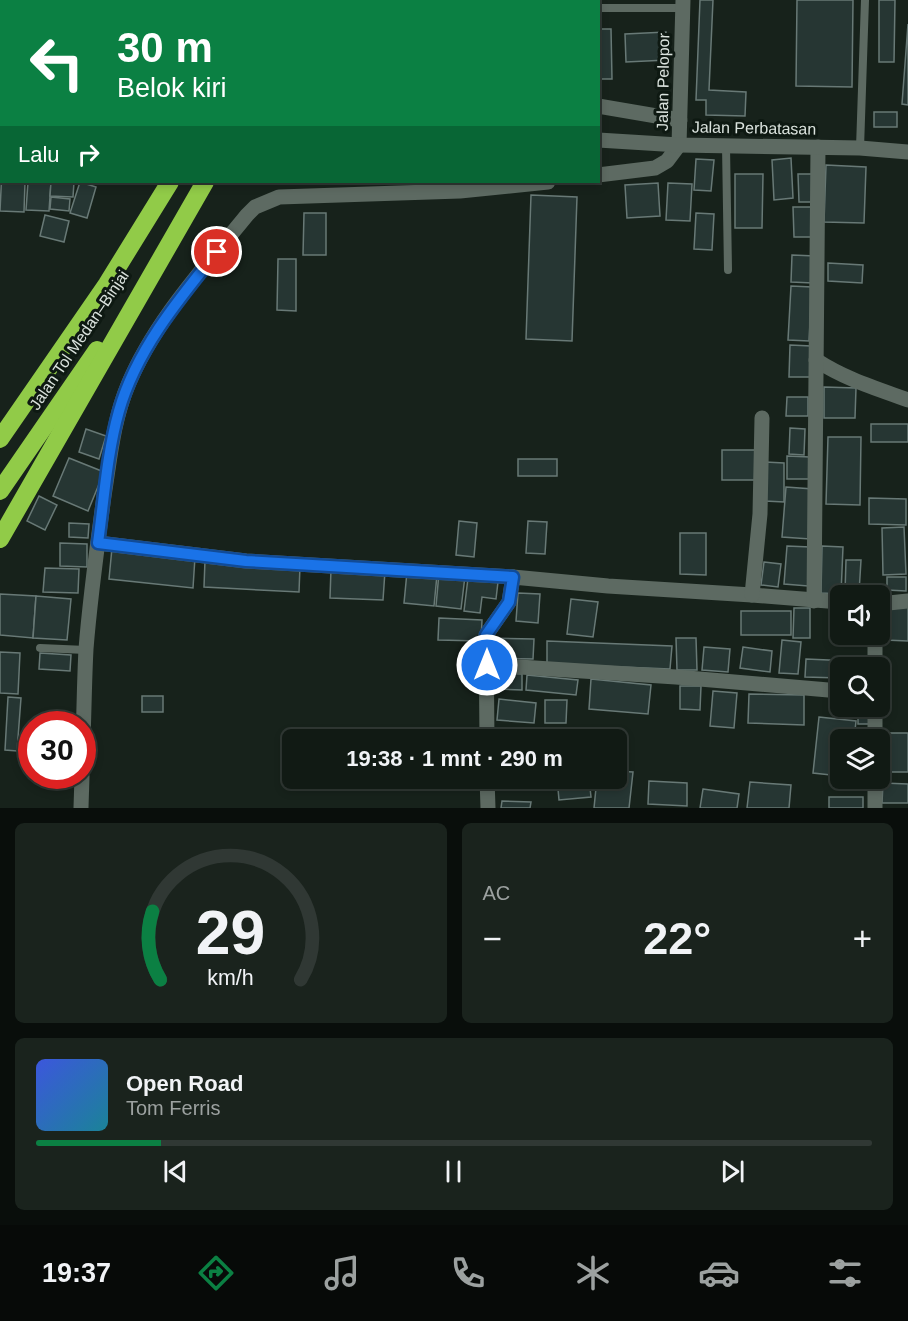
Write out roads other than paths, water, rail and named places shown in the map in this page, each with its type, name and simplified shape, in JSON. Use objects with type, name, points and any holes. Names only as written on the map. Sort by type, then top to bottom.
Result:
[{"type":"highway","name":"Jalan Tol Medan–Binjai","points":[[0,439],[107,284],[169,183]]},
{"type":"highway","points":[[0,545],[204,183]]},
{"type":"highway","name":"Jalan Tol Medan–Binjai","points":[[0,491],[188,210]]},
{"type":"highway","points":[[0,434],[34,390]]},
{"type":"highway","points":[[0,539],[36,480]]},
{"type":"street","name":"Jalan Pelopor","points":[[600,175],[655,168],[667,161],[680,145],[682,4]]},
{"type":"street","points":[[600,106],[680,120]]},
{"type":"street","name":"Jalan Perbatasan","points":[[600,140],[680,145],[860,148],[908,152]]},
{"type":"street","points":[[814,601],[818,147]]},
{"type":"street","points":[[84,711],[86,650],[98,543],[118,412],[140,359],[167,316],[247,215],[255,207],[279,197],[460,191],[538,183]]},
{"type":"street","points":[[816,360],[837,374],[908,400]]},
{"type":"street","points":[[752,595],[760,514],[762,418]]},
{"type":"street","points":[[98,543],[246,561],[513,577],[830,602]]},
{"type":"street","points":[[487,729],[486,635],[509,602],[513,577]]},
{"type":"street","points":[[890,603],[908,601]]},
{"type":"street","points":[[487,665],[676,677],[830,690]]},
{"type":"street","points":[[81,808],[82,789]]},
{"type":"street","points":[[487,789],[488,808]]},
{"type":"street","points":[[875,789],[875,808]]},
{"type":"lane","points":[[860,148],[865,0]]},
{"type":"lane","points":[[600,8],[682,4]]},
{"type":"lane","points":[[726,146],[728,270]]},
{"type":"lane","points":[[40,648],[86,650]]}]
